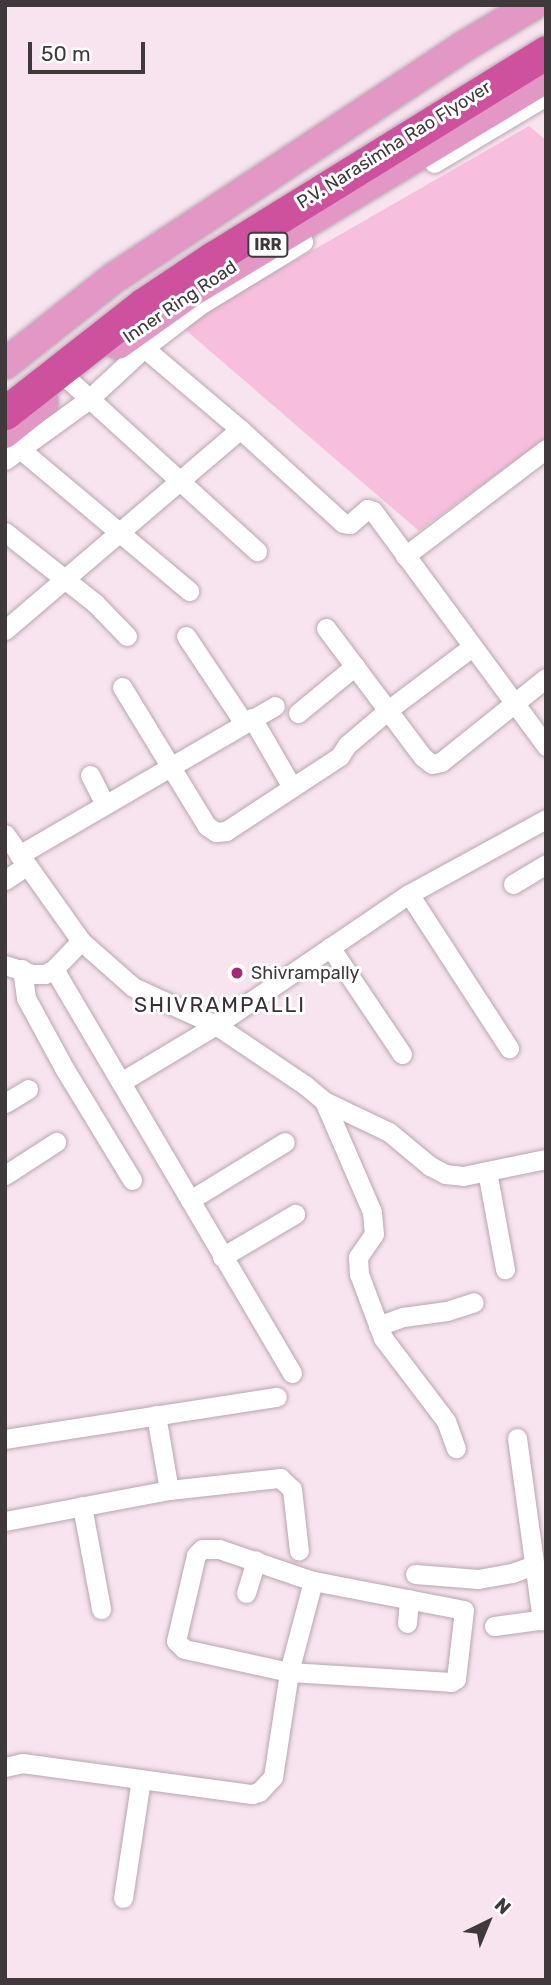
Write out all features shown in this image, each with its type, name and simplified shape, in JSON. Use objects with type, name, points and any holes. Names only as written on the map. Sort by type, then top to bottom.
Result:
[{"type":"highway","name":"P.V. Narasimha Rao Flyover","points":[[5,387],[133,288],[546,29]]},
{"type":"highway","name":"P.V. Narasimha Rao Flyover","points":[[5,413],[178,281],[546,52]]},
{"type":"main road","points":[[5,364],[114,278],[463,47],[533,5]]},
{"type":"main road","name":"Inner Ring Road","points":[[10,447],[191,292],[546,79]]},
{"type":"street","points":[[257,551],[183,481],[79,390],[144,348],[200,305],[546,96]]},
{"type":"street","points":[[144,348],[240,429],[343,523],[350,524],[370,508],[546,746]]},
{"type":"street","points":[[7,624],[183,481],[240,429]]},
{"type":"street","points":[[10,447],[121,531],[189,591]]},
{"type":"street","points":[[405,556],[546,449]]},
{"type":"street","points":[[5,531],[95,603],[127,636]]},
{"type":"street","points":[[326,628],[423,757],[432,764],[441,762],[546,678]]},
{"type":"street","points":[[186,636],[292,787]]},
{"type":"street","points":[[122,687],[207,826],[216,832],[226,831],[340,756],[346,745],[388,710],[472,647]]},
{"type":"street","points":[[298,713],[355,666]]},
{"type":"street","points":[[5,880],[23,860],[104,802],[275,706]]},
{"type":"street","points":[[90,775],[104,802]]},
{"type":"street","points":[[121,1082],[216,1026],[409,894],[546,819]]},
{"type":"street","points":[[5,834],[81,941],[96,951],[133,987],[216,1026],[305,1085],[324,1101],[389,1132],[430,1166],[445,1174],[463,1175],[546,1159]]},
{"type":"street","points":[[513,884],[546,864]]},
{"type":"street","points":[[409,894],[509,1048]]},
{"type":"street","points":[[14,967],[39,975],[54,969],[81,941]]},
{"type":"street","points":[[330,947],[402,1054]]},
{"type":"street","points":[[14,967],[26,998],[64,1068],[132,1180]]},
{"type":"street","points":[[54,969],[292,1373]]},
{"type":"street","points":[[5,1103],[28,1089]]},
{"type":"street","points":[[324,1101],[372,1212],[374,1234],[358,1257],[359,1274],[378,1326],[397,1360],[446,1421],[456,1448]]},
{"type":"street","points":[[5,1175],[56,1142]]},
{"type":"street","points":[[190,1200],[285,1142]]},
{"type":"street","points":[[487,1171],[505,1269]]},
{"type":"street","points":[[222,1257],[295,1214]]},
{"type":"street","points":[[378,1326],[403,1317],[447,1311],[474,1301]]},
{"type":"street","points":[[5,1439],[277,1397]]},
{"type":"street","points":[[156,1415],[169,1490]]},
{"type":"street","points":[[494,1626],[544,1619],[534,1565],[537,1519],[517,1438]]},
{"type":"street","points":[[5,1521],[169,1490],[280,1478],[292,1489],[299,1550]]},
{"type":"street","points":[[82,1506],[101,1609]]},
{"type":"street","points":[[202,1549],[219,1549],[313,1581],[464,1610],[459,1675],[451,1682],[289,1672],[184,1649],[176,1641],[196,1555],[202,1549]]},
{"type":"street","points":[[246,1593],[256,1561]]},
{"type":"street","points":[[415,1574],[478,1579],[512,1573],[534,1565]]},
{"type":"street","points":[[5,1766],[22,1763],[233,1793],[259,1792],[273,1777],[289,1672],[313,1581]]},
{"type":"street","points":[[407,1623],[409,1599]]},
{"type":"street","points":[[123,1898],[141,1779]]},
{"type":"shaded area","points":[[529,126],[546,140],[546,438],[419,531],[181,326]]},
{"type":"place","name":"Shivrampally","points":[[237,973]]},
{"type":"district","name":"SHIVRAMPALLI","points":[[220,1005]]}]
